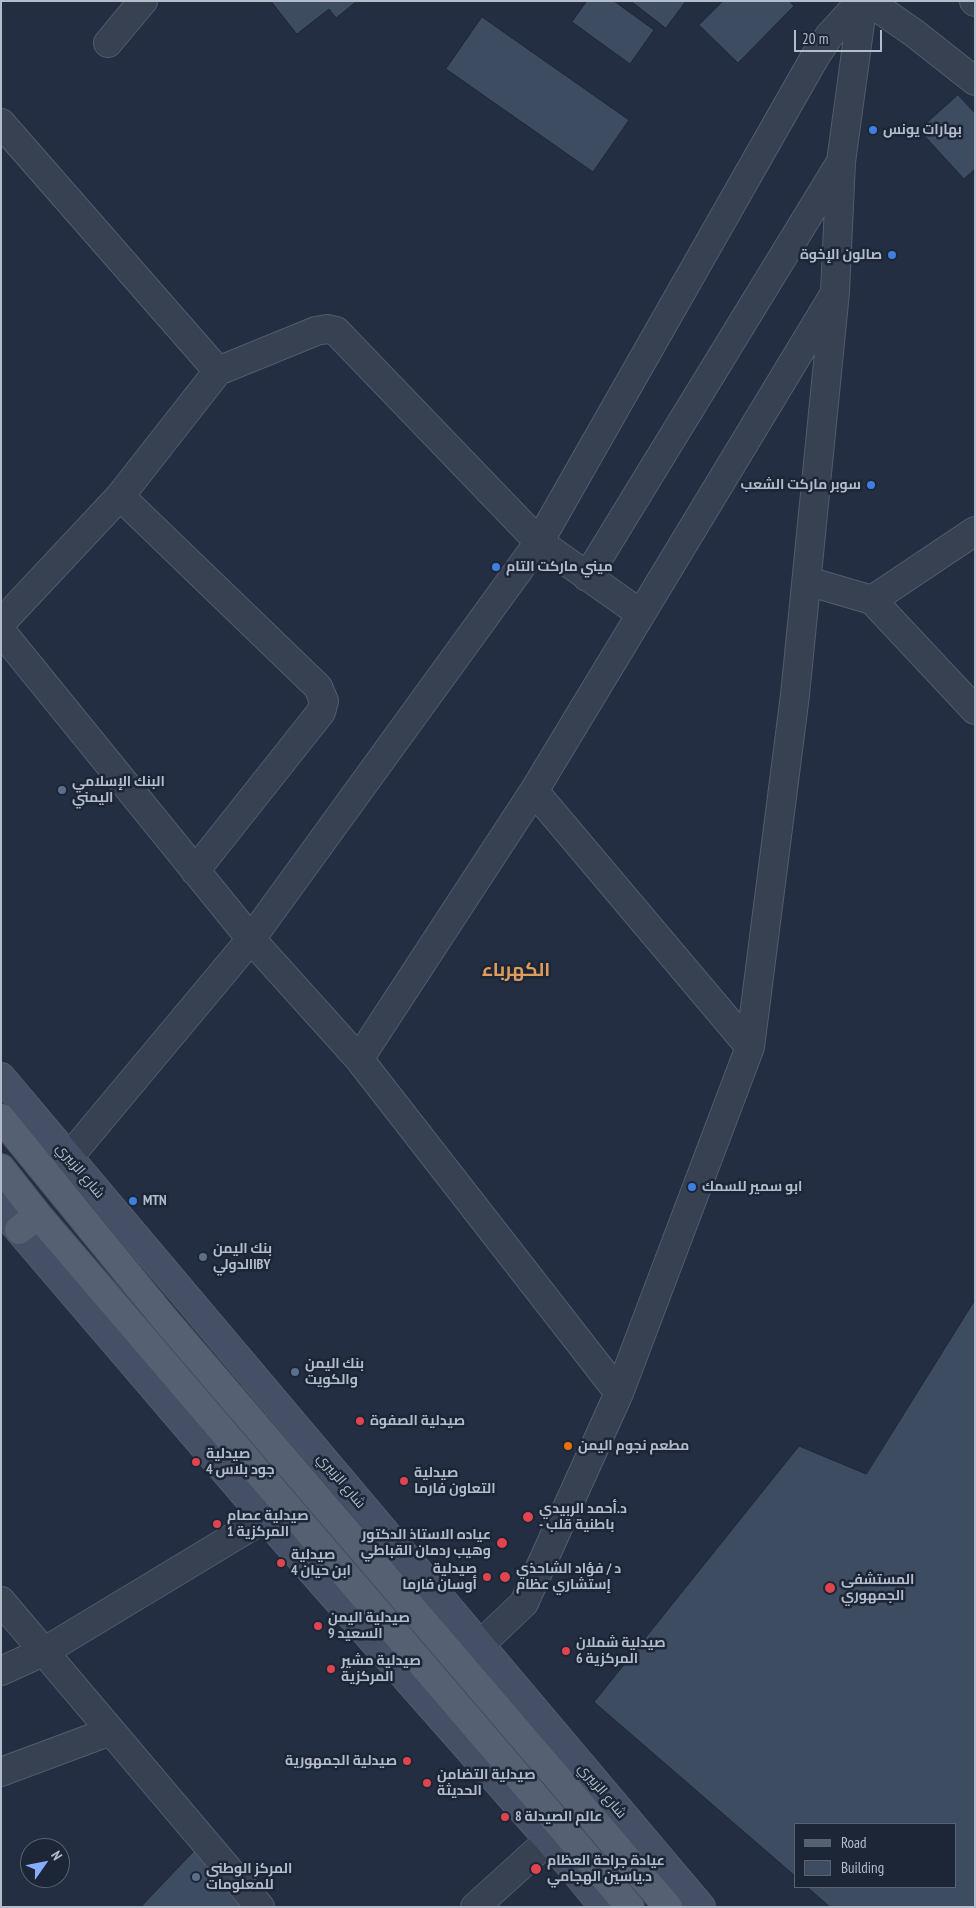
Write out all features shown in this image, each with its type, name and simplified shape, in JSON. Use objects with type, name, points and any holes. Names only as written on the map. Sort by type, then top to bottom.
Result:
[{"type":"main road","name":"شارع الزبيري","points":[[1,1077],[701,1907]]},
{"type":"main road","name":"شارع الزبيري","points":[[1,1118],[163,1317],[668,1907]]},
{"type":"main road","points":[[1,1168],[28,1222],[265,1518],[549,1840],[604,1907]]},
{"type":"main road","points":[[1,1209],[28,1222],[630,1907]]},
{"type":"street","points":[[108,43],[144,1]]},
{"type":"street","points":[[480,1645],[524,1603],[619,1392],[750,1047],[795,695],[835,292],[841,162],[862,1]]},
{"type":"street","points":[[69,1157],[251,940],[539,542],[815,57],[829,36],[862,1]]},
{"type":"street","points":[[868,1],[971,71]]},
{"type":"street","points":[[1,122],[218,371]]},
{"type":"street","points":[[587,577],[841,162]]},
{"type":"street","points":[[359,1059],[534,791],[835,292]]},
{"type":"street","points":[[1,623],[120,496],[218,371],[316,331],[326,329],[336,331],[539,542],[641,614]]},
{"type":"street","points":[[120,496],[318,687],[324,701],[321,712],[195,872]]},
{"type":"street","points":[[872,600],[975,531]]},
{"type":"street","points":[[807,581],[872,600],[975,710]]},
{"type":"street","points":[[1,631],[251,940],[359,1059],[619,1392]]},
{"type":"street","points":[[534,791],[750,1047]]},
{"type":"street","points":[[1,1671],[45,1651],[265,1518]]},
{"type":"street","points":[[1,1601],[260,1907]]},
{"type":"street","points":[[1,1772],[111,1732]]},
{"type":"street","points":[[475,1907],[549,1840]]},
{"type":"building","points":[[271,1],[357,1],[336,18],[329,9],[297,34]]},
{"type":"building","points":[[587,1],[614,1],[654,30],[630,64],[572,22]]},
{"type":"building","points":[[631,1],[686,1],[666,28]]},
{"type":"building","points":[[723,1],[789,1],[794,6],[738,63],[699,25]]},
{"type":"building","points":[[482,17],[629,120],[593,172],[446,69]]},
{"type":"building","points":[[958,95],[975,113],[975,169],[964,179],[919,130]]},
{"type":"building","name":"المستشفى الجمهوري","points":[[975,1300],[975,1907],[830,1907],[808,1888],[956,1888],[956,1823],[794,1823],[794,1875],[594,1702],[799,1446],[866,1474]]},
{"type":"building","name":"المركز الوطني للمعلومات","points":[[197,1848],[249,1907],[141,1907]]},
{"type":"place","name":"بهارات يونس","points":[[873,130]]},
{"type":"place","name":"صالون الإخوة","points":[[892,255]]},
{"type":"place","name":"سوبر ماركت الشعب","points":[[871,485]]},
{"type":"place","name":"ميني ماركت التام","points":[[496,567]]},
{"type":"place","name":"البنك الإسلامي اليمني","points":[[62,790]]},
{"type":"place","name":"ابو سمير للسمك","points":[[692,1187]]},
{"type":"place","name":"MTN","points":[[133,1201]]},
{"type":"place","name":"بنك اليمن الدوليIBY","points":[[203,1257]]},
{"type":"place","name":"بنك اليمن والكويت","points":[[295,1372]]},
{"type":"place","name":"صيدلية الصفوة","points":[[360,1421]]},
{"type":"place","name":"مطعم نجوم اليمن","points":[[568,1446]]},
{"type":"place","name":"صيدلية جود بلاس 4","points":[[196,1462]]},
{"type":"place","name":"صيدلية التعاون فارما","points":[[404,1481]]},
{"type":"place","name":"د.أحمد الربيدي - باطنية قلب","points":[[528,1517]]},
{"type":"place","name":"صيدلية عصام المركزية 1","points":[[217,1524]]},
{"type":"place","name":"عياده الاستاذ الدكتور وهيب ردمان القباطي","points":[[502,1543]]},
{"type":"place","name":"صيدلية ابن حيان 4","points":[[281,1563]]},
{"type":"place","name":"صيدلية أوسان فارما","points":[[487,1577]]},
{"type":"place","name":"د / فؤاد الشاحذي إستشاري عظام","points":[[505,1577]]},
{"type":"place","name":"المستشفى الجمهوري","points":[[830,1588]]},
{"type":"place","name":"صيدلية اليمن السعيد 9","points":[[318,1626]]},
{"type":"place","name":"صيدلية شملان المركزية 6","points":[[566,1651]]},
{"type":"place","name":"صيدلية مشير المركزية","points":[[331,1669]]},
{"type":"place","name":"صيدلية الجمهورية","points":[[407,1761]]},
{"type":"place","name":"صيدلية التضامن الحديثة","points":[[427,1783]]},
{"type":"place","name":"عالم الصيدلة 8","points":[[505,1817]]},
{"type":"place","name":"عيادة جراحة العظام د.ياسين الهجامي","points":[[536,1869]]},
{"type":"place","name":"المركز الوطني للمعلومات","points":[[196,1877]]},
{"type":"district","name":"الكهرباء","points":[[516,971]]}]
